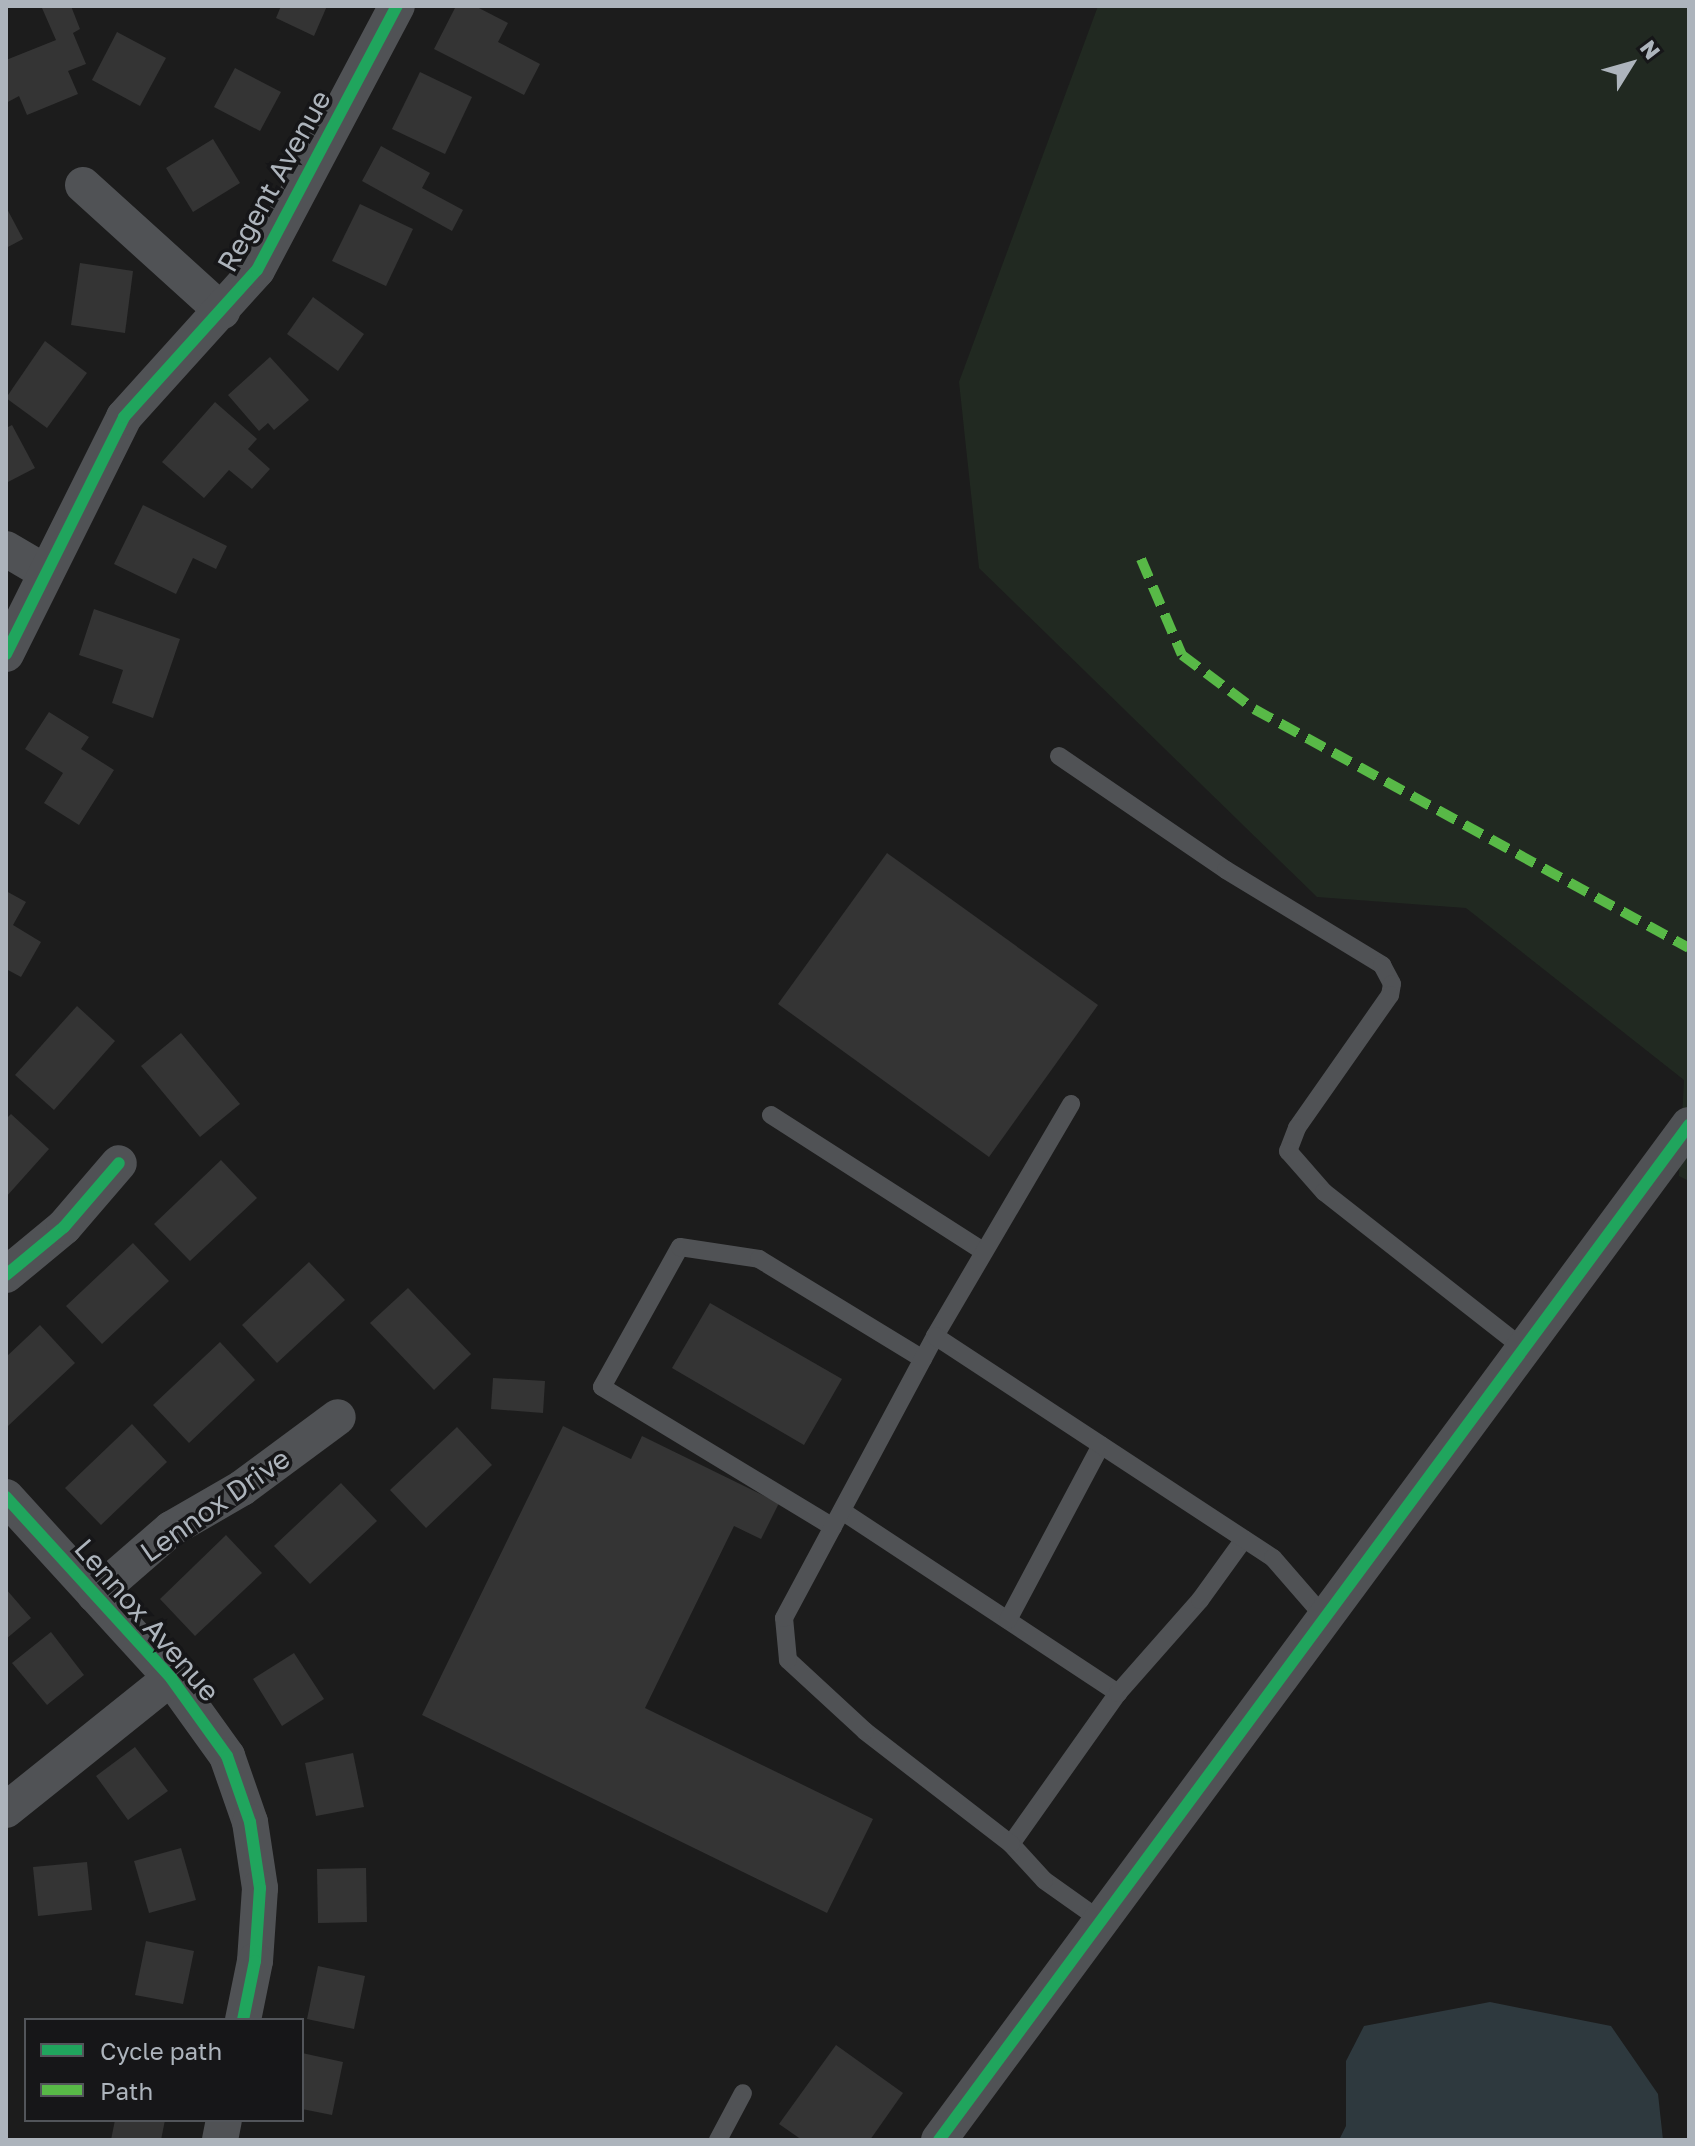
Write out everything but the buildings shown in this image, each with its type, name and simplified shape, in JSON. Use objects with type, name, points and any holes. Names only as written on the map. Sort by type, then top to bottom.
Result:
[{"type":"street","name":"Regent Avenue","points":[[6,654],[130,409],[222,311],[279,234],[397,6]]},
{"type":"street","name":"Regent Avenue","points":[[83,185],[222,311]]},
{"type":"street","points":[[6,549],[45,572]]},
{"type":"street","points":[[939,2140],[1689,1125]]},
{"type":"street","points":[[6,1275],[64,1227],[119,1163]]},
{"type":"street","name":"Lennox Drive","points":[[95,1595],[171,1529],[242,1488],[338,1417]]},
{"type":"street","name":"Lennox Avenue","points":[[6,1497],[171,1678],[222,1746],[250,1822],[260,1909],[243,2018]]},
{"type":"street","points":[[6,1810],[171,1678]]},
{"type":"lane","points":[[1059,756],[1226,870],[1382,965],[1390,977],[1390,995],[1297,1128],[1288,1151],[1324,1192],[1524,1349]]},
{"type":"lane","points":[[1071,1104],[935,1336],[784,1618],[788,1660],[865,1731],[1011,1844],[1044,1880],[1103,1922]]},
{"type":"lane","points":[[771,1115],[984,1252]]},
{"type":"lane","points":[[923,1359],[759,1259],[680,1247],[602,1387],[838,1519],[1008,1620],[1118,1693]]},
{"type":"lane","points":[[935,1336],[1273,1558],[1326,1619]]},
{"type":"lane","points":[[1008,1620],[1101,1445]]},
{"type":"lane","points":[[1011,1844],[1118,1693],[1200,1600],[1244,1539]]},
{"type":"lane","points":[[718,2140],[743,2093]]},
{"type":"shaded area","points":[[1098,6],[1689,6],[1689,1181],[1679,1176],[1684,1080],[1466,908],[1317,897],[979,568],[959,382]]},
{"type":"shaded area","points":[[1490,2002],[1611,2026],[1658,2094],[1663,2140],[1339,2140],[1346,2126],[1346,2061],[1364,2026]]},
{"type":"marked path","points":[[1141,559],[1182,655],[1254,709],[1689,948]]},
{"type":"cycle path","points":[[6,654],[124,417],[257,270],[397,6]]},
{"type":"cycle path","points":[[939,2140],[1689,1125]]},
{"type":"cycle path","points":[[6,1275],[64,1227],[119,1163]]},
{"type":"cycle path","points":[[6,1497],[171,1678],[227,1756],[250,1822],[260,1888],[255,1961],[243,2018]]}]
